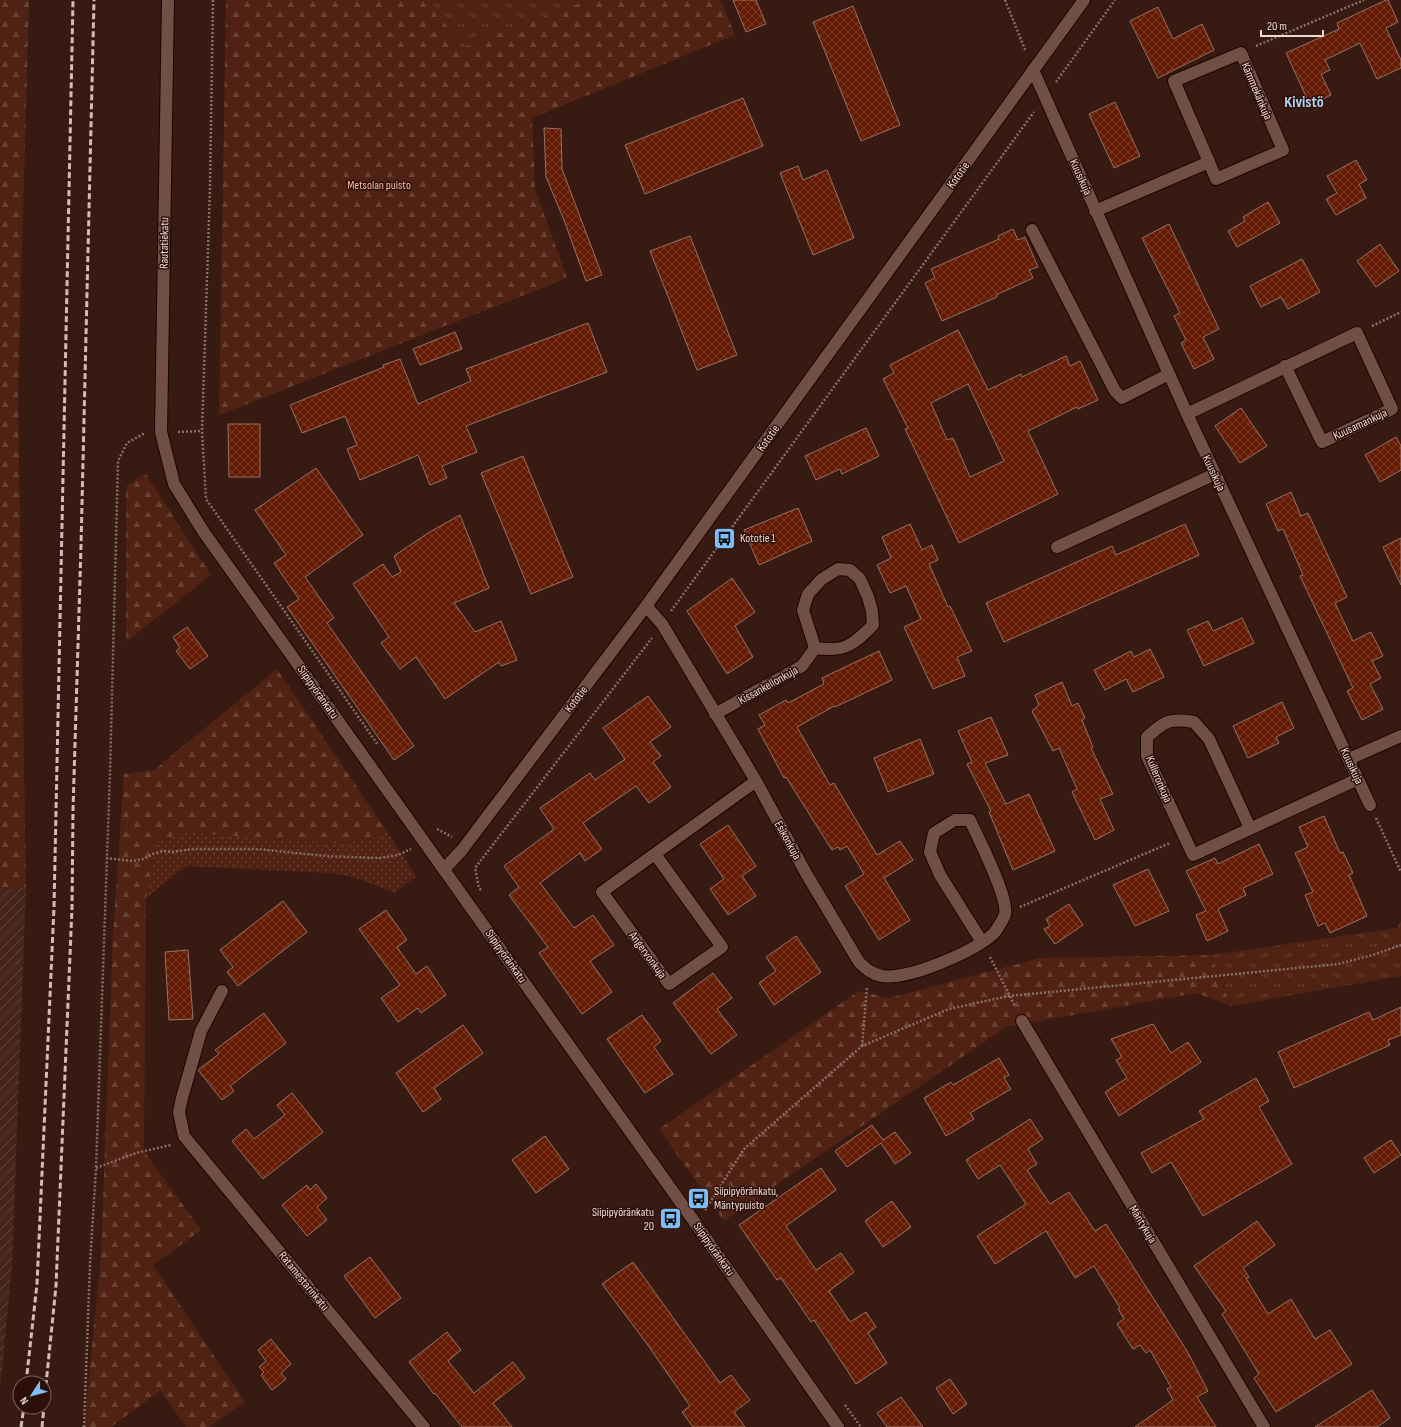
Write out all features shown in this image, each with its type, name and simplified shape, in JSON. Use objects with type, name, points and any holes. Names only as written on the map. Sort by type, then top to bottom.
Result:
[{"type":"street","name":"Rautatiekatu","points":[[168,0],[161,432],[174,484]]},
{"type":"street","name":"Kototie","points":[[444,869],[462,850],[646,606],[1084,0]]},
{"type":"street","name":"Kämmekänkuja","points":[[1241,53],[1283,150],[1216,179],[1209,162],[1174,81],[1241,53]]},
{"type":"street","name":"Kuusikuja","points":[[1033,70],[1187,414],[1370,805]]},
{"type":"street","points":[[1095,211],[1209,162]]},
{"type":"street","points":[[1032,230],[1115,391],[1122,398],[1169,374]]},
{"type":"street","points":[[1187,414],[1357,333]]},
{"type":"street","name":"Kuusamankuja","points":[[1285,366],[1322,442],[1392,409],[1357,333]]},
{"type":"street","points":[[1056,547],[1215,474]]},
{"type":"street","name":"Siipipyöränkatu","points":[[174,484],[203,532],[696,1224],[838,1427]]},
{"type":"street","points":[[838,569],[850,570],[860,579],[868,597],[872,611],[873,626],[862,637],[848,646],[832,650],[815,648],[803,610],[808,594],[822,579],[838,569]]},
{"type":"street","name":"Esikonkuja","points":[[646,606],[662,624],[756,781],[807,875],[859,962],[869,971]]},
{"type":"street","name":"Kissankellonkuja","points":[[715,714],[802,666],[815,648]]},
{"type":"street","name":"Kulleronkuja","points":[[1250,828],[1210,739],[1194,722],[1176,719],[1160,725],[1147,737],[1148,756],[1193,855],[1358,779]]},
{"type":"street","points":[[1349,759],[1401,736]]},
{"type":"street","name":"Angervonkuja","points":[[655,854],[722,947],[669,984],[602,892],[756,781]]},
{"type":"street","points":[[869,971],[883,976],[908,974],[947,961],[982,942],[994,934],[1005,914],[1003,894],[970,820],[955,820],[934,834],[930,852],[940,875],[982,942]]},
{"type":"street","points":[[187,1139],[179,1112],[182,1098],[201,1031],[222,991]]},
{"type":"street","name":"Mäntykuja","points":[[1022,1021],[1264,1427]]},
{"type":"street","name":"Ratamestarinkatu","points":[[187,1139],[424,1427]]},
{"type":"path","points":[[213,0],[210,187],[202,431],[206,499],[378,746]]},
{"type":"path","points":[[1005,0],[1033,70]]},
{"type":"path","points":[[1241,53],[1364,0]]},
{"type":"path","points":[[1357,333],[1401,312]]},
{"type":"path","points":[[84,1427],[90,1264],[96,1168],[118,461],[127,442],[143,433]]},
{"type":"path","points":[[1370,805],[1401,872]]},
{"type":"path","points":[[433,823],[437,830]]},
{"type":"path","points":[[1005,914],[1184,837]]},
{"type":"path","points":[[106,858],[132,861],[144,859],[163,851],[172,852],[192,849],[258,849],[325,856],[379,858],[398,855],[411,849]]},
{"type":"path","points":[[982,942],[1022,1021]]},
{"type":"path","points":[[862,1046],[869,971]]},
{"type":"path","points":[[96,1168],[136,1153],[187,1139]]},
{"type":"shaded area","points":[[26,887],[12,1266],[0,1389],[0,889]]},
{"type":"green space","points":[[0,0],[29,0],[18,397],[26,887],[0,889]]},
{"type":"green space","name":"Metsolan puisto","points":[[226,0],[430,0],[461,47],[588,0],[721,0],[735,35],[532,118],[535,189],[567,278],[219,415]]},
{"type":"green space","points":[[430,0],[588,0],[461,48]]},
{"type":"green space","points":[[145,473],[211,575],[126,642],[126,487]]},
{"type":"green space","points":[[277,669],[386,830],[371,840],[329,844],[184,832],[157,843],[146,898],[144,1151],[201,1230],[153,1265],[245,1402],[209,1427],[186,1427],[160,1391],[111,1427],[84,1427],[101,1255],[113,935],[124,774],[154,770]]},
{"type":"green space","points":[[386,830],[416,876],[395,893],[357,878],[330,873],[186,866],[146,898],[157,843],[184,832],[329,844],[371,840]]},
{"type":"green space","points":[[1401,921],[1401,976],[1231,1006],[1211,955],[1397,928]]},
{"type":"green space","points":[[1211,955],[1231,1006],[1196,993],[1006,1027],[724,1221],[659,1129],[859,991],[889,998],[1040,958]]},
{"type":"building","points":[[733,0],[756,0],[766,24],[746,32]]},
{"type":"building","points":[[1388,0],[1398,22],[1386,28],[1401,60],[1401,68],[1377,79],[1360,43],[1325,60],[1330,70],[1321,74],[1331,95],[1310,105],[1286,53],[1339,29],[1337,23]]},
{"type":"building","points":[[853,6],[900,125],[861,141],[813,22]]},
{"type":"building","points":[[1158,7],[1173,39],[1202,24],[1214,50],[1158,78],[1130,21]]},
{"type":"building","points":[[743,98],[763,146],[645,194],[625,145]]},
{"type":"building","points":[[1115,102],[1140,156],[1114,168],[1089,114]]},
{"type":"building","points":[[544,128],[561,129],[562,169],[602,275],[586,281],[564,220],[546,177]]},
{"type":"building","points":[[1356,160],[1367,180],[1359,184],[1366,198],[1336,215],[1326,199],[1337,193],[1327,176]]},
{"type":"building","points":[[798,166],[803,180],[827,170],[854,238],[813,255],[780,173]]},
{"type":"building","points":[[1268,202],[1280,223],[1237,247],[1228,231],[1245,221],[1243,217]]},
{"type":"building","points":[[1169,224],[1219,329],[1203,337],[1214,359],[1194,369],[1181,343],[1186,340],[1174,316],[1180,313],[1142,238]]},
{"type":"building","points":[[1013,229],[1018,240],[1025,237],[1038,267],[1029,270],[1033,278],[996,295],[997,297],[942,321],[925,283],[935,278],[931,269],[999,239],[998,236]]},
{"type":"building","points":[[690,236],[737,355],[697,370],[650,251]]},
{"type":"building","points":[[1380,244],[1399,271],[1376,287],[1357,261]]},
{"type":"building","points":[[1302,259],[1320,292],[1288,309],[1281,297],[1261,307],[1250,286]]},
{"type":"building","points":[[588,323],[607,372],[466,426],[477,452],[442,466],[447,478],[430,485],[418,455],[360,480],[347,449],[357,445],[345,416],[302,433],[290,405],[384,367],[383,365],[400,359],[418,404],[471,381],[466,369]]},
{"type":"building","points":[[958,330],[988,390],[1021,374],[1022,377],[1066,356],[1070,366],[1080,361],[1098,400],[1078,409],[1077,407],[1028,431],[1058,494],[959,543],[905,429],[908,428],[883,379],[894,373],[890,365]],"holes":[[[968,384],[1004,461],[970,477],[953,438],[947,440],[931,403]]]},
{"type":"building","points":[[455,332],[462,349],[420,365],[413,349]]},
{"type":"building","points":[[1241,408],[1267,446],[1240,463],[1215,426]]},
{"type":"building","points":[[228,424],[260,424],[260,477],[229,477]]},
{"type":"building","points":[[866,428],[879,456],[842,474],[840,469],[816,480],[805,456]]},
{"type":"building","points":[[1396,437],[1401,446],[1401,470],[1380,482],[1365,455]]},
{"type":"building","points":[[523,456],[573,577],[531,594],[481,473]]},
{"type":"building","points":[[316,468],[363,535],[305,577],[334,618],[327,623],[414,746],[394,760],[287,607],[299,599],[274,563],[286,555],[255,510]]},
{"type":"building","points":[[1291,492],[1301,516],[1308,513],[1347,597],[1335,603],[1353,641],[1371,632],[1383,656],[1372,661],[1381,678],[1370,684],[1383,709],[1362,720],[1347,691],[1353,688],[1300,576],[1303,575],[1283,529],[1278,531],[1266,504]]},
{"type":"building","points":[[798,508],[812,541],[759,565],[744,530]]},
{"type":"building","points":[[460,515],[489,588],[454,603],[475,632],[501,621],[517,660],[501,666],[499,662],[445,699],[416,657],[400,669],[381,643],[389,637],[353,584],[383,564],[392,577],[401,572],[394,556],[428,533]]},
{"type":"building","points":[[910,524],[922,550],[932,545],[938,560],[929,564],[948,607],[950,606],[972,651],[957,657],[965,676],[933,689],[904,627],[921,619],[906,586],[890,593],[877,565],[891,558],[882,537]]},
{"type":"building","points":[[1185,524],[1199,555],[1004,642],[986,603],[1112,546],[1116,555]]},
{"type":"building","points":[[1401,538],[1401,585],[1383,547]]},
{"type":"building","points":[[732,578],[755,612],[735,626],[753,657],[727,674],[687,611]]},
{"type":"building","points":[[1242,618],[1254,643],[1204,666],[1187,630],[1208,621],[1213,631]]},
{"type":"building","points":[[187,627],[208,656],[190,669],[176,651],[180,648],[173,637]]},
{"type":"building","points":[[1150,649],[1164,677],[1133,692],[1126,679],[1105,690],[1094,670],[1131,651],[1134,657]]},
{"type":"building","points":[[879,651],[892,680],[835,707],[834,706],[797,727],[830,785],[834,783],[877,855],[900,841],[913,860],[884,878],[910,920],[879,940],[845,886],[864,874],[847,846],[840,850],[838,847],[832,850],[786,777],[784,778],[758,729],[765,725],[759,715],[786,700],[788,703],[824,684],[822,678]]},
{"type":"building","points":[[1062,682],[1072,706],[1078,703],[1085,718],[1082,720],[1093,747],[1091,748],[1113,794],[1100,799],[1114,830],[1095,840],[1072,792],[1077,789],[1059,748],[1053,751],[1032,711],[1039,705],[1035,695]]},
{"type":"building","points":[[648,696],[671,727],[650,742],[661,756],[653,762],[671,787],[649,803],[636,786],[583,823],[602,849],[585,861],[580,853],[540,883],[574,928],[593,915],[614,945],[590,961],[612,992],[582,1014],[539,953],[548,947],[509,895],[519,887],[504,866],[554,829],[540,808],[590,773],[595,780],[625,759],[603,728]]},
{"type":"building","points":[[1282,702],[1294,728],[1276,737],[1279,743],[1248,758],[1233,726]]},
{"type":"building","points":[[991,717],[1008,755],[985,763],[1006,804],[1029,794],[1055,851],[1013,870],[989,812],[991,811],[967,764],[972,762],[958,731]]},
{"type":"building","points":[[920,739],[934,774],[888,792],[874,758]]},
{"type":"building","points":[[1324,816],[1340,853],[1343,852],[1353,873],[1349,875],[1367,916],[1330,933],[1325,923],[1318,926],[1305,895],[1313,892],[1295,853],[1308,847],[1299,827]]},
{"type":"building","points":[[728,825],[756,866],[742,876],[756,896],[728,915],[710,889],[724,879],[700,844]]},
{"type":"building","points":[[1259,844],[1273,874],[1243,888],[1246,895],[1218,909],[1228,931],[1207,941],[1196,915],[1206,911],[1186,871],[1215,858],[1218,864]]},
{"type":"building","points":[[1148,869],[1169,911],[1135,926],[1113,885]]},
{"type":"building","points":[[283,901],[307,932],[238,986],[227,972],[233,967],[220,950]]},
{"type":"building","points":[[1069,904],[1083,925],[1055,944],[1044,929],[1050,926],[1046,919]]},
{"type":"building","points":[[386,910],[407,940],[397,947],[416,974],[427,966],[446,995],[421,1013],[418,1008],[398,1022],[381,998],[400,985],[359,929]]},
{"type":"building","points":[[796,936],[821,972],[774,1005],[759,983],[776,971],[766,957]]},
{"type":"building","points":[[188,950],[193,1019],[169,1020],[165,952]]},
{"type":"building","points":[[713,973],[732,998],[717,1009],[737,1035],[711,1054],[673,1003]]},
{"type":"building","points":[[1401,1007],[1401,1035],[1388,1040],[1390,1045],[1294,1088],[1278,1052],[1369,1012],[1373,1020]]},
{"type":"building","points":[[264,1013],[286,1043],[230,1086],[234,1091],[222,1100],[198,1070],[219,1054],[215,1050]]},
{"type":"building","points":[[642,1015],[661,1041],[654,1047],[673,1074],[645,1093],[607,1039]]},
{"type":"building","points":[[1153,1024],[1171,1053],[1188,1042],[1201,1062],[1119,1116],[1105,1092],[1127,1078],[1116,1060],[1122,1057],[1111,1039]]},
{"type":"building","points":[[463,1025],[483,1053],[434,1088],[441,1099],[423,1112],[396,1073]]},
{"type":"building","points":[[999,1058],[1009,1075],[1004,1078],[1011,1089],[970,1113],[974,1119],[946,1136],[924,1098],[951,1082],[953,1085]]},
{"type":"building","points":[[1256,1078],[1269,1101],[1259,1107],[1292,1164],[1203,1216],[1171,1162],[1152,1173],[1141,1153],[1204,1119],[1199,1111]]},
{"type":"building","points":[[292,1093],[323,1132],[263,1179],[232,1141],[246,1129],[254,1139],[285,1115],[277,1105]]},
{"type":"building","points":[[1030,1119],[1043,1139],[1028,1149],[1037,1164],[1027,1170],[1050,1204],[1069,1192],[1095,1231],[1106,1224],[1187,1351],[1208,1391],[1197,1397],[1216,1427],[1135,1427],[1173,1400],[1167,1389],[1171,1387],[1150,1350],[1146,1353],[1140,1345],[1133,1349],[1117,1324],[1124,1319],[1118,1309],[1120,1308],[1094,1266],[1075,1278],[1046,1231],[995,1264],[977,1236],[1026,1204],[1000,1165],[978,1179],[966,1160]]},
{"type":"building","points":[[872,1125],[883,1140],[895,1132],[911,1153],[895,1164],[881,1143],[847,1167],[835,1151]]},
{"type":"building","points":[[545,1136],[569,1169],[536,1193],[512,1160]]},
{"type":"building","points":[[1391,1140],[1401,1155],[1374,1173],[1364,1158]]},
{"type":"building","points":[[821,1168],[836,1190],[786,1226],[816,1270],[841,1253],[854,1272],[829,1291],[850,1322],[866,1312],[876,1327],[868,1333],[887,1363],[856,1384],[814,1320],[811,1322],[781,1278],[777,1280],[739,1225]]},
{"type":"building","points":[[316,1184],[327,1198],[317,1207],[327,1220],[307,1236],[282,1205],[307,1185],[310,1190]]},
{"type":"building","points":[[892,1201],[911,1227],[883,1247],[865,1221]]},
{"type":"building","points":[[1257,1221],[1275,1245],[1243,1268],[1249,1277],[1246,1278],[1268,1314],[1291,1299],[1315,1339],[1330,1330],[1352,1364],[1276,1412],[1254,1378],[1259,1374],[1222,1314],[1226,1311],[1194,1266]]},
{"type":"building","points":[[370,1257],[401,1298],[375,1318],[344,1276]]},
{"type":"building","points":[[633,1262],[720,1383],[731,1375],[750,1400],[734,1412],[745,1427],[693,1427],[682,1412],[690,1406],[645,1341],[602,1284]]},
{"type":"building","points":[[447,1332],[461,1350],[448,1361],[474,1393],[513,1362],[525,1378],[493,1403],[512,1427],[462,1427],[409,1362]]},
{"type":"building","points":[[271,1339],[291,1364],[281,1373],[286,1379],[272,1390],[261,1375],[264,1372],[259,1367],[266,1361],[258,1350]]},
{"type":"building","points":[[950,1379],[967,1404],[953,1414],[936,1388]]},
{"type":"building","points":[[1372,1390],[1390,1418],[1377,1427],[1315,1427]]},
{"type":"building","points":[[901,1397],[923,1427],[887,1427],[877,1413]]},
{"type":"railway","points":[[27,1375],[37,1284],[54,907],[73,0]]},
{"type":"railway","points":[[47,1375],[56,1286],[72,908],[73,810],[94,0]]},
{"type":"railway","points":[[21,1427],[23,1415]]},
{"type":"railway","points":[[42,1427],[43,1415]]},
{"type":"place","name":"Kototie 1","points":[[724,538]]},
{"type":"place","name":"Siipipyöränkatu, Mäntypuisto","points":[[698,1198]]},
{"type":"place","name":"Siipipyöränkatu 20","points":[[670,1219]]},
{"type":"district","name":"Kivistö","points":[[1304,101]]}]
